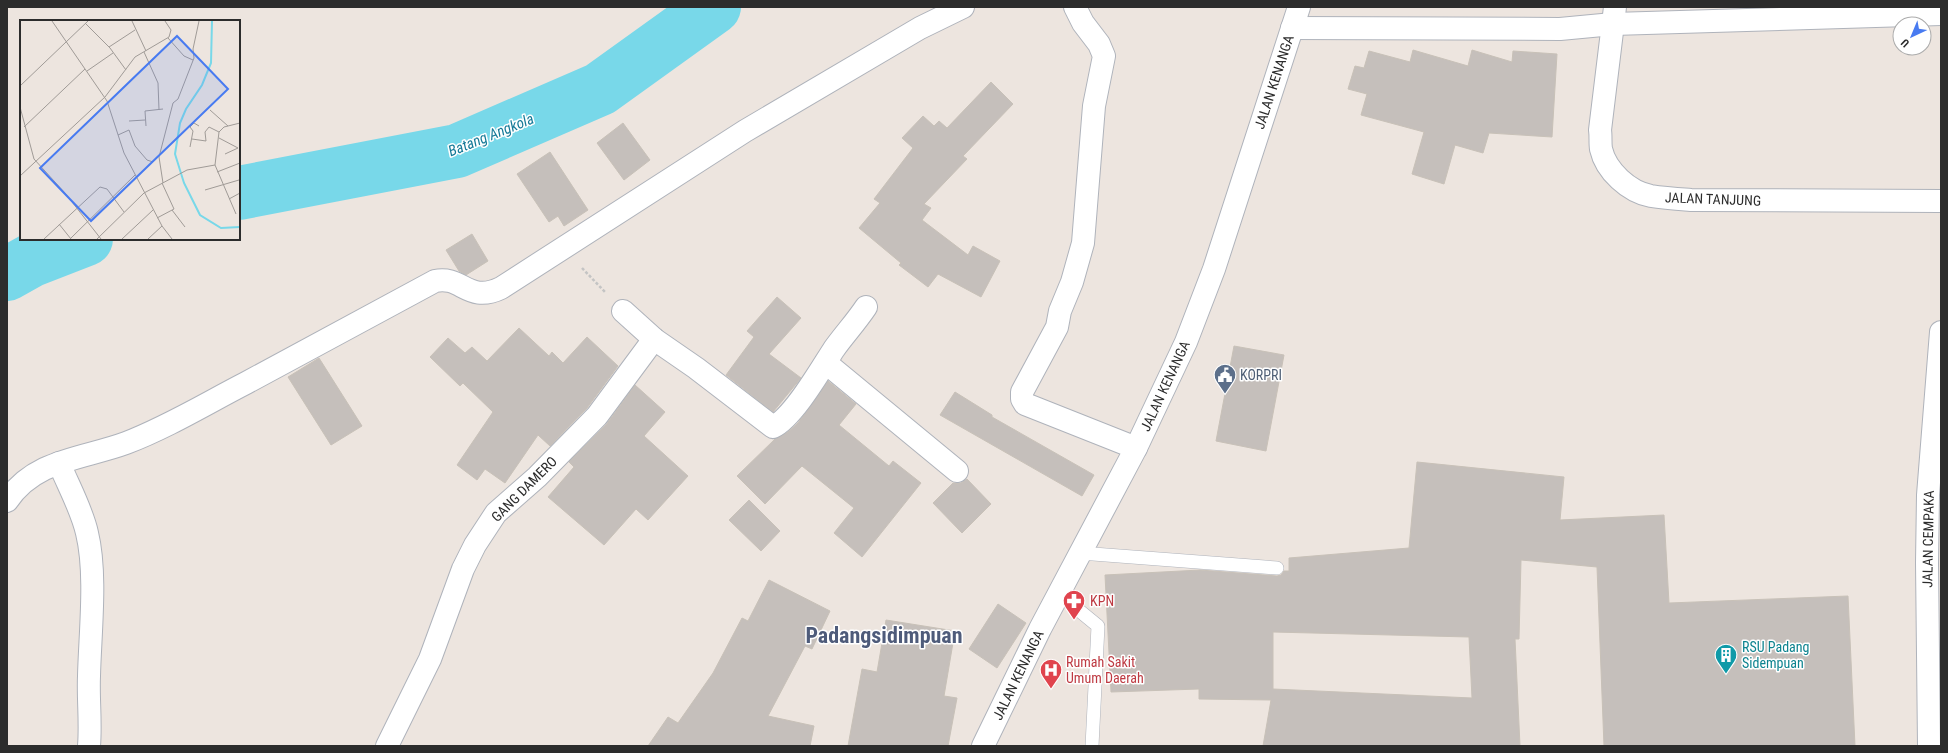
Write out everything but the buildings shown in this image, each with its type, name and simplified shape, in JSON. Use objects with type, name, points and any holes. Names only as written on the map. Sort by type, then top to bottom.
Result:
[{"type":"street","points":[[7,501],[22,483],[34,474],[59,462],[127,442],[182,416],[436,281],[450,281],[474,292],[484,294],[492,293],[564,249],[745,131],[920,28],[963,7]]},
{"type":"street","points":[[1075,7],[1099,44],[1104,56],[1094,106],[1083,243],[1072,282],[1060,311],[1057,327],[1022,392],[1022,399],[1025,404],[1136,448]]},
{"type":"street","name":"JALAN KENANGA","points":[[983,746],[1080,553],[1136,448],[1186,342],[1214,269],[1299,7]]},
{"type":"street","points":[[1292,28],[1560,29],[1614,16],[1941,14]]},
{"type":"street","name":"JALAN TANJUNG","points":[[1614,16],[1600,130],[1602,150],[1609,166],[1619,179],[1633,189],[1650,196],[1691,200],[1941,201]]},
{"type":"street","points":[[623,311],[654,339],[696,368],[773,427],[780,424],[785,418],[866,307]]},
{"type":"street","name":"JALAN CEMPAKA","points":[[1929,746],[1926,562],[1928,495],[1941,332]]},
{"type":"street","name":"GANG DAMERO","points":[[387,746],[399,718],[430,659],[463,569],[475,545],[496,513],[537,477],[597,416],[654,339]]},
{"type":"street","points":[[826,363],[957,470]]},
{"type":"street","points":[[59,462],[87,532],[91,553],[92,574],[89,678],[91,728],[89,746]]},
{"type":"lane","points":[[1080,553],[1277,568]]},
{"type":"lane","points":[[1059,594],[1098,626],[1092,746]]},
{"type":"path","points":[[564,249],[623,311]]},
{"type":"waterway","name":"Batang Angkola","points":[[240,193],[457,151],[600,89],[714,7]]},
{"type":"waterway","name":"Batang Angkola","points":[[7,274],[32,260],[83,240]]},
{"type":"place","name":"KORPRI","points":[[1225,394]]},
{"type":"place","name":"KPN","points":[[1074,620]]},
{"type":"place","name":"RSU Padang Sidempuan","points":[[1726,674]]},
{"type":"place","name":"Rumah Sakit Umum Daerah","points":[[1051,690]]},
{"type":"district","name":"Padangsidimpuan","points":[[884,635]]}]
